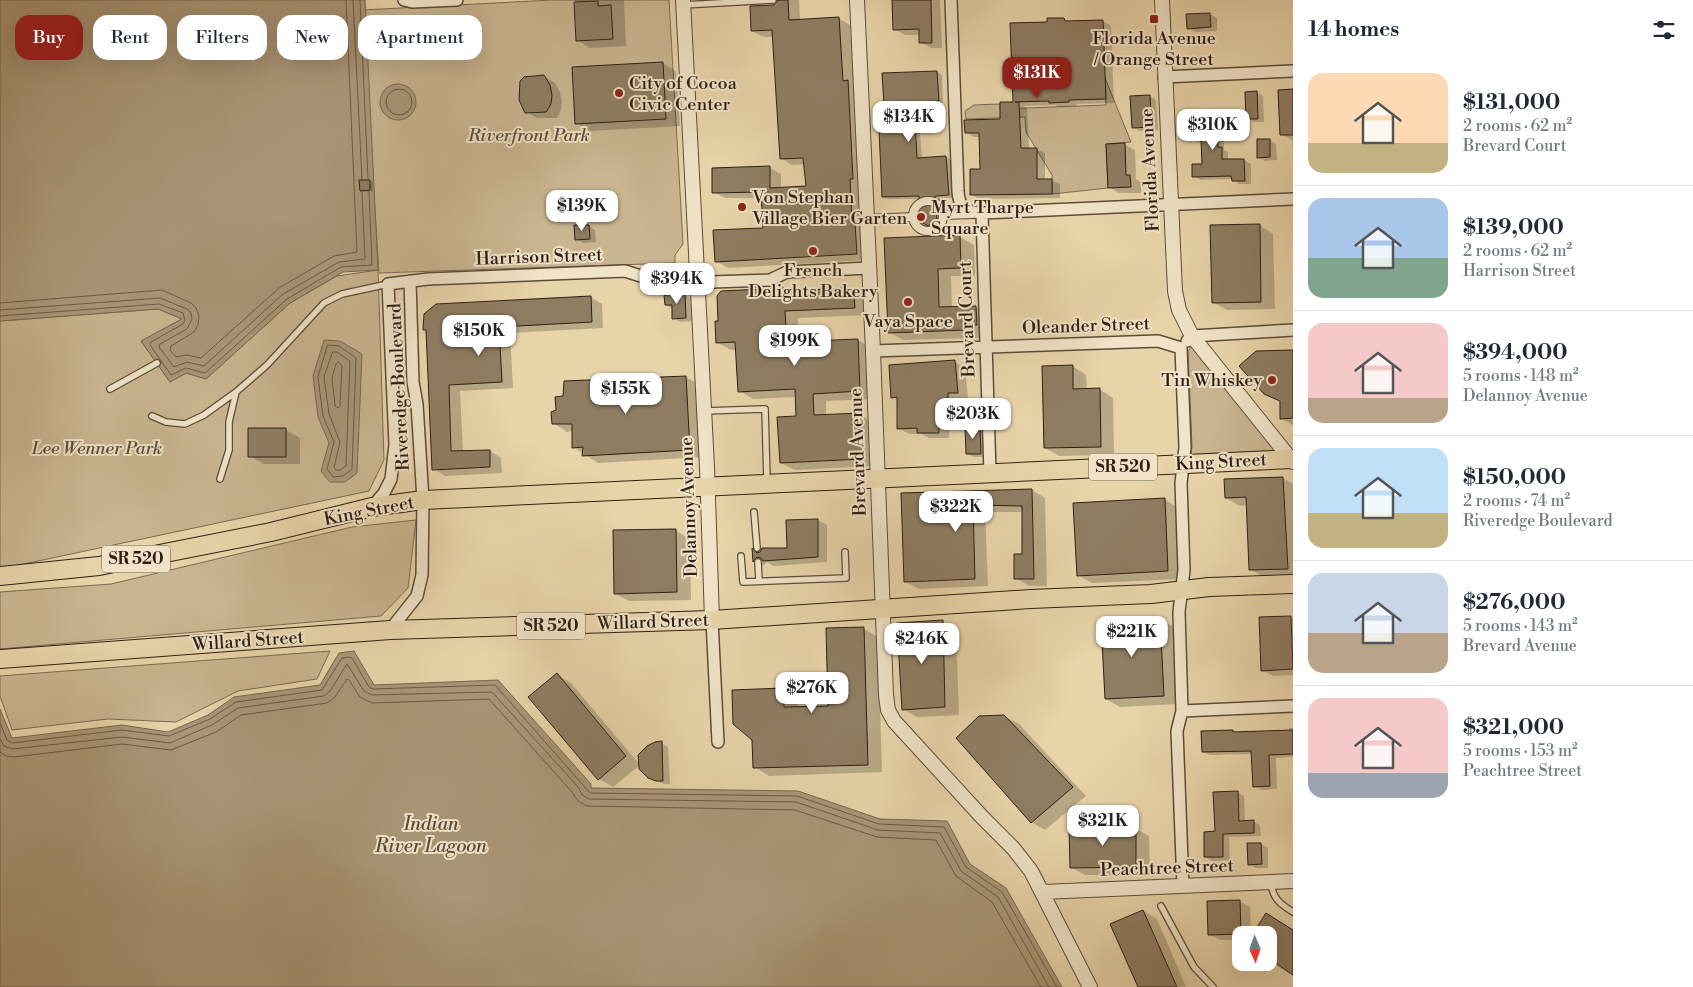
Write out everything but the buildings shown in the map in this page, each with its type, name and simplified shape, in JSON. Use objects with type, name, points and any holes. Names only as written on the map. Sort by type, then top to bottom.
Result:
[{"type":"main road","name":"King Street","points":[[990,473],[1292,460]]},
{"type":"main road","name":"SR 520","points":[[767,483],[990,473]]},
{"type":"main road","name":"King Street","points":[[0,576],[99,566],[271,532],[372,506],[423,500],[767,483]]},
{"type":"main road","name":"Willard Street","points":[[6,659],[390,630],[712,620],[1031,599],[1152,594],[1209,587],[1293,584]]},
{"type":"street","points":[[404,0],[412,2],[457,0]]},
{"type":"street","name":"Brevard Avenue","points":[[857,0],[888,710],[894,721],[914,744],[1013,848],[1031,871],[1090,987]]},
{"type":"street","points":[[951,0],[959,200],[963,208],[982,214]]},
{"type":"street","name":"Florida Avenue","points":[[1162,0],[1170,205],[1175,291],[1179,310],[1192,336],[1292,460]]},
{"type":"street","name":"Delannoy Avenue","points":[[683,3],[704,411],[718,742]]},
{"type":"street","points":[[1164,78],[1293,72]]},
{"type":"street","points":[[943,215],[1293,200]]},
{"type":"street","points":[[930,202],[939,206],[943,215],[939,227],[930,231],[921,229],[915,222],[914,217],[916,208],[920,204],[930,202]]},
{"type":"street","name":"Brevard Court","points":[[982,214],[990,473]]},
{"type":"street","points":[[867,219],[914,217]]},
{"type":"street","name":"Harrison Street","points":[[388,284],[428,279],[625,271],[647,278],[672,277],[711,282],[770,280],[787,272],[869,268]]},
{"type":"street","name":"Riveredge Boulevard","points":[[390,630],[417,596],[422,575],[423,500],[417,404],[413,382],[410,281]]},
{"type":"street","name":"Riveredge Boulevard","points":[[372,506],[384,493],[391,479],[395,445],[388,284]]},
{"type":"street","points":[[1183,886],[1177,731],[1182,711],[1179,612],[1184,570],[1182,464],[1185,447],[1181,348],[1192,336],[1293,330]]},
{"type":"street","name":"Oleander Street","points":[[873,351],[1158,341],[1181,348]]},
{"type":"street","points":[[1182,711],[1293,706]]},
{"type":"street","name":"Peachtree Street","points":[[1043,892],[1293,881]]},
{"type":"lane","points":[[683,3],[773,0]]},
{"type":"lane","points":[[152,416],[166,422],[185,424],[204,416],[267,365],[324,303],[342,294],[388,284]]},
{"type":"lane","points":[[110,388],[157,363]]},
{"type":"lane","points":[[220,478],[229,450],[229,422],[236,392]]},
{"type":"lane","points":[[704,411],[765,409],[767,483]]},
{"type":"lane","points":[[754,512],[757,548]]},
{"type":"lane","points":[[741,556],[743,582],[846,578],[845,552]]},
{"type":"lane","points":[[758,562],[759,581]]},
{"type":"lane","points":[[1271,882],[1276,900],[1293,912]]},
{"type":"lane","points":[[1161,906],[1194,967],[1214,987]]},
{"type":"green space","name":"Riverfront Park","points":[[552,0],[669,0],[683,244],[675,255],[675,263],[379,273],[365,60],[482,60],[482,15],[362,15],[362,10]]},
{"type":"green space","points":[[1105,78],[1131,142],[1106,144],[1108,188],[1052,194],[1052,175],[1026,132],[1025,117],[966,119],[965,111],[974,105],[1000,104],[1000,109],[1106,105]]},
{"type":"green space","name":"Lee Wenner Park","points":[[378,270],[384,460],[369,491],[0,569],[0,321],[158,309],[182,319],[141,341],[170,382],[186,373],[206,379],[290,303],[337,276]]},
{"type":"green space","points":[[1192,346],[1276,452],[1191,456],[1188,351]]},
{"type":"green space","points":[[416,520],[408,588],[381,616],[0,649],[0,592],[111,584],[352,527]]},
{"type":"green space","points":[[330,651],[317,679],[238,691],[176,722],[108,719],[12,730],[0,696],[0,676]]},
{"type":"water","points":[[0,0],[365,0],[366,15],[358,15],[358,60],[368,60],[378,270],[343,272],[290,303],[206,379],[186,373],[170,382],[141,341],[182,319],[158,309],[0,321]]},
{"type":"water","points":[[398,84],[405,85],[411,89],[415,95],[415,109],[411,115],[405,119],[398,120],[391,119],[385,115],[381,109],[380,102],[381,95],[385,89],[391,85]]},
{"type":"water","points":[[324,340],[340,341],[362,354],[357,473],[345,482],[330,482],[321,471],[329,443],[318,417],[313,376]]},
{"type":"water","name":"Indian River Lagoon","points":[[354,651],[374,685],[498,680],[591,784],[591,788],[798,791],[880,819],[947,821],[970,864],[1006,888],[1062,987],[0,987],[0,709],[12,738],[122,725],[168,732],[208,715],[234,697],[320,685],[339,653]]},
{"type":"place","name":"Florida Avenue / Orange Street","points":[[1154,19]]},
{"type":"place","name":"City of Cocoa Civic Center","points":[[619,93]]},
{"type":"place","name":"Von Stephan Village Bier Garten","points":[[742,207]]},
{"type":"place","name":"Myrt Tharpe Square","points":[[921,217]]},
{"type":"place","name":"French Delights Bakery","points":[[813,251]]},
{"type":"place","name":"Vaya Space","points":[[908,302]]},
{"type":"place","name":"Tin Whiskey","points":[[1272,380]]}]
